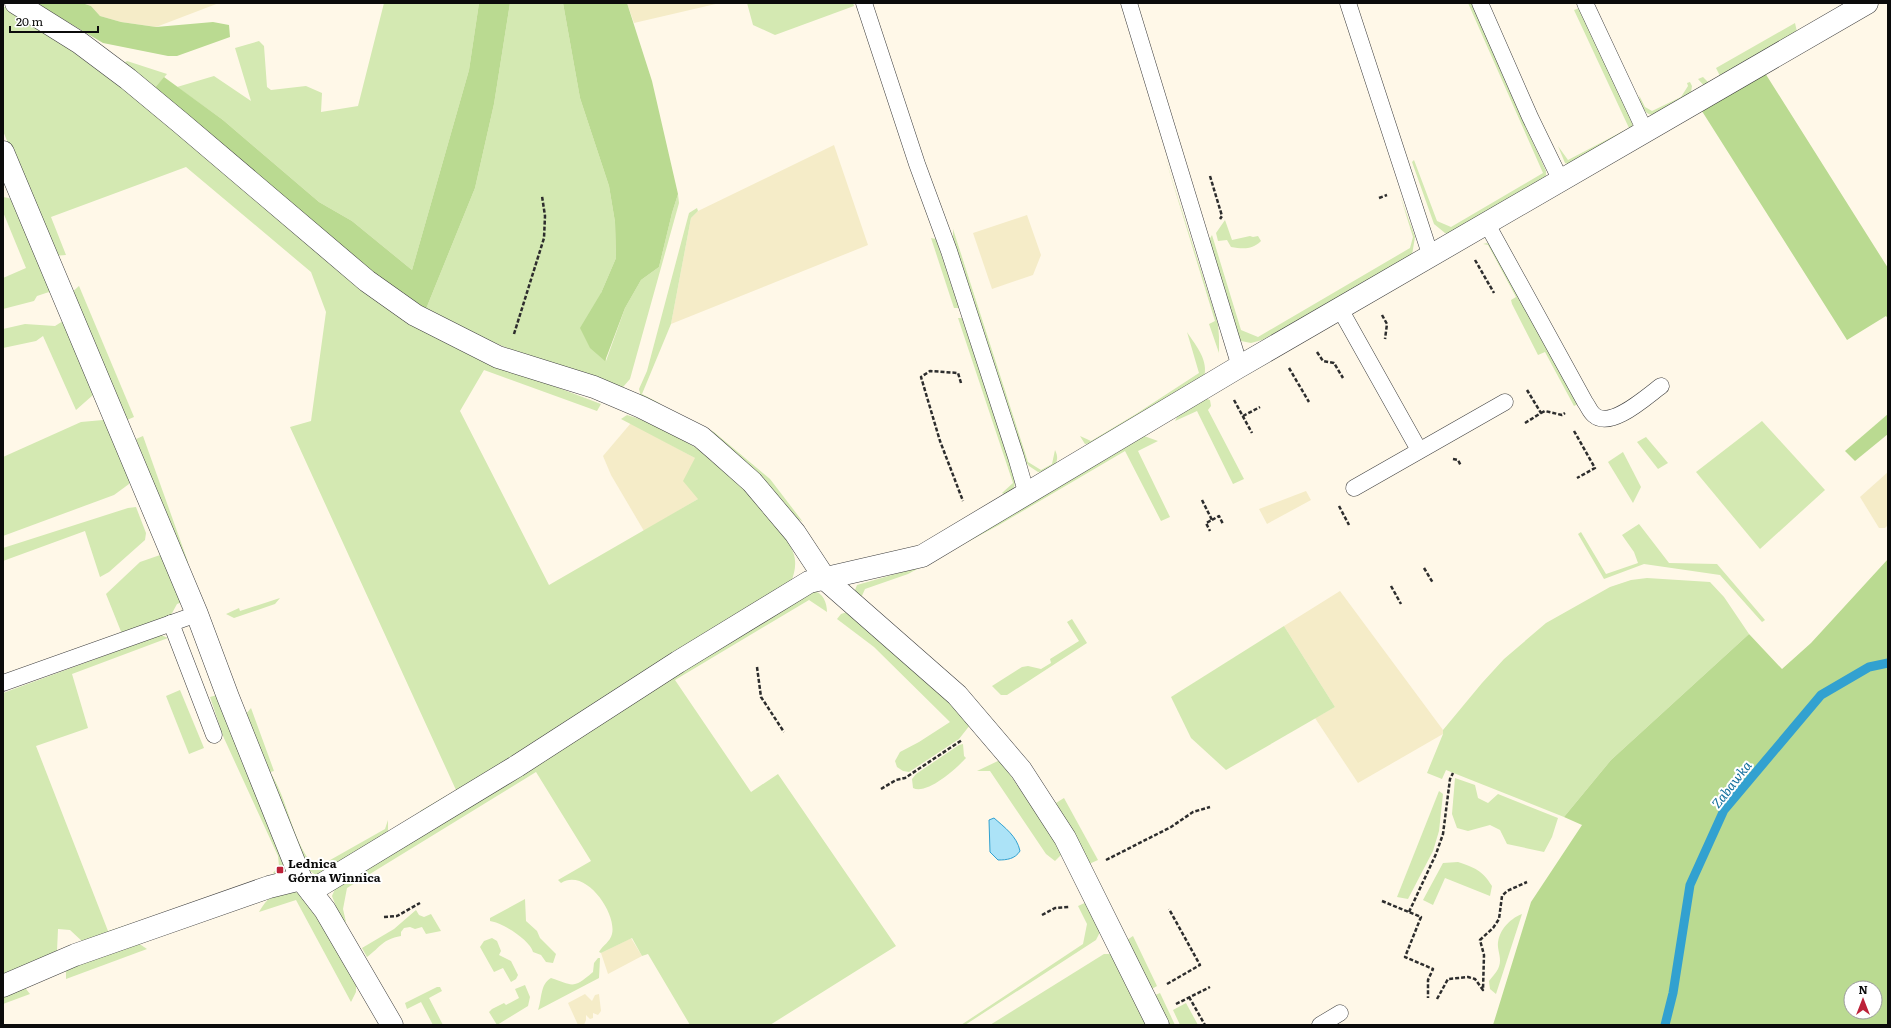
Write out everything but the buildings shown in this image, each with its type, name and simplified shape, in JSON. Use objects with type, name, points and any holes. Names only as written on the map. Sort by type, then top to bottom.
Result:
[{"type":"street","points":[[16,3],[80,43],[128,79],[367,281],[415,315],[498,357],[594,387],[641,407],[702,436],[752,482],[795,533],[826,580],[956,695],[1021,770],[1065,838],[1158,1025]]},
{"type":"street","points":[[3,986],[74,955],[264,889],[306,885],[517,766],[678,662],[809,582],[826,580],[922,556],[1240,367],[1867,3]]},
{"type":"street","points":[[3,152],[197,614],[221,678],[306,885],[325,910],[392,1025]]},
{"type":"lane","points":[[864,3],[917,164],[956,273],[1016,457],[1026,495]]},
{"type":"lane","points":[[1129,3],[1240,367]]},
{"type":"lane","points":[[1348,3],[1431,257]]},
{"type":"lane","points":[[1480,3],[1527,111],[1561,181]]},
{"type":"lane","points":[[1585,3],[1645,131]]},
{"type":"lane","points":[[1487,224],[1585,402],[1594,415],[1602,419],[1611,419],[1620,415],[1661,386]]},
{"type":"lane","points":[[1340,309],[1419,450]]},
{"type":"lane","points":[[1354,488],[1505,402]]},
{"type":"lane","points":[[3,683],[197,614]]},
{"type":"lane","points":[[171,623],[214,735]]},
{"type":"lane","points":[[196,688],[221,678]]},
{"type":"lane","points":[[1320,1025],[1340,1013]]},
{"type":"path","points":[[498,357],[512,342],[544,238],[545,216],[542,196]]},
{"type":"path","points":[[1474,257],[1494,293]]},
{"type":"path","points":[[1384,318],[1387,324],[1384,338],[1388,344]]},
{"type":"path","points":[[1318,353],[1323,361],[1334,363],[1343,378]]},
{"type":"path","points":[[1290,368],[1309,402]]},
{"type":"path","points":[[961,384],[958,373],[930,371],[921,377],[940,442],[966,508]]},
{"type":"path","points":[[1527,390],[1541,414]]},
{"type":"path","points":[[1234,401],[1252,433]]},
{"type":"path","points":[[1525,423],[1544,412],[1562,415],[1565,414],[1585,402]]},
{"type":"path","points":[[1243,416],[1260,407]]},
{"type":"path","points":[[1565,414],[1569,420]]},
{"type":"path","points":[[1573,427],[1595,468],[1577,478]]},
{"type":"path","points":[[1202,500],[1212,520]]},
{"type":"path","points":[[1338,505],[1349,525]]},
{"type":"path","points":[[1210,531],[1206,524],[1219,516],[1223,524]]},
{"type":"path","points":[[1424,568],[1433,583]]},
{"type":"path","points":[[1391,586],[1401,604]]},
{"type":"path","points":[[757,667],[761,697],[784,732]]},
{"type":"path","points":[[881,789],[896,780],[905,778],[961,742]]},
{"type":"path","points":[[1409,912],[1436,854],[1443,834],[1450,779],[1453,772]]},
{"type":"path","points":[[1116,855],[1171,827],[1193,812],[1210,807]]},
{"type":"path","points":[[1437,1000],[1448,979],[1468,977],[1476,979],[1483,990],[1484,955],[1480,940],[1499,919],[1502,896],[1508,891],[1527,882]]},
{"type":"path","points":[[1382,901],[1421,917],[1405,957],[1433,970],[1428,980],[1428,998]]},
{"type":"path","points":[[384,917],[397,916],[420,903]]},
{"type":"path","points":[[1042,915],[1055,908],[1072,907]]},
{"type":"path","points":[[1164,985],[1200,965],[1169,909]]},
{"type":"path","points":[[1185,1000],[1210,987]]},
{"type":"path","points":[[1189,998],[1205,1025]]},
{"type":"shaded area","points":[[82,3],[219,3],[156,27],[121,22],[100,16],[91,6]]},
{"type":"shaded area","points":[[627,3],[720,3],[634,23]]},
{"type":"shaded area","points":[[834,145],[868,245],[671,324],[691,218],[698,211]]},
{"type":"shaded area","points":[[1027,215],[1041,255],[1033,275],[992,289],[973,233]]},
{"type":"shaded area","points":[[631,423],[695,458],[698,499],[644,531],[611,475],[603,456]]},
{"type":"shaded area","points":[[1888,472],[1888,525],[1885,528],[1879,528],[1860,497]]},
{"type":"shaded area","points":[[1306,491],[1311,500],[1267,524],[1259,509]]},
{"type":"shaded area","points":[[1340,591],[1443,730],[1443,734],[1358,783],[1315,718],[1335,707],[1284,626]]},
{"type":"shaded area","points":[[631,938],[642,956],[608,974],[601,953]]},
{"type":"shaded area","points":[[585,994],[592,1001],[595,995],[599,994],[601,1011],[598,1015],[593,1013],[593,1018],[590,1019],[586,1015],[584,1025],[578,1025],[568,1003]]},
{"type":"green space","points":[[36,3],[82,3],[91,6],[100,16],[121,22],[156,27],[213,22],[229,25],[230,37],[177,56],[168,56],[103,43]]},
{"type":"green space","points":[[384,3],[479,3],[469,70],[412,270],[352,221],[319,202],[223,120],[177,87],[214,76],[251,101],[235,48],[259,41],[264,46],[267,87],[271,90],[306,86],[322,93],[321,112],[358,106]]},
{"type":"green space","points":[[479,3],[510,3],[494,104],[475,188],[426,309],[359,262],[153,90],[164,77],[223,120],[319,202],[352,221],[412,270],[469,70]]},
{"type":"green space","points":[[510,3],[563,3],[580,98],[609,186],[615,222],[616,258],[601,293],[606,361],[625,308],[641,280],[659,267],[678,194],[679,203],[630,379],[623,387],[522,354],[474,334],[426,309],[475,188],[494,104]]},
{"type":"green space","points":[[563,3],[627,3],[652,81],[678,194],[659,267],[641,280],[625,308],[605,361],[590,348],[580,328],[601,293],[616,258],[615,222],[609,186],[580,98]]},
{"type":"green space","points":[[747,3],[853,3],[854,6],[775,35],[753,25]]},
{"type":"green space","points":[[1468,3],[1473,3],[1505,81],[1546,171],[1546,178],[1451,235],[1445,233],[1434,224],[1412,162],[1414,160],[1437,221],[1451,227],[1543,173]]},
{"type":"green space","points":[[3,6],[45,31],[490,362],[601,404],[597,411],[484,370],[460,411],[549,585],[698,499],[683,481],[695,458],[621,419],[627,415],[661,428],[693,446],[715,464],[724,467],[743,486],[763,507],[788,540],[795,560],[791,582],[421,814],[420,811],[456,790],[290,427],[311,421],[326,312],[311,272],[186,167],[51,217],[66,255],[54,256],[3,131]]},
{"type":"green space","points":[[1579,8],[1632,121],[1633,128],[1571,165],[1565,163],[1558,146],[1568,160],[1629,128],[1574,10]]},
{"type":"green space","points":[[1795,23],[1797,32],[1707,89],[1698,79],[1703,77],[1708,82],[1720,76],[1716,68]]},
{"type":"green space","points":[[127,61],[167,74],[153,90],[124,63]]},
{"type":"green space","points":[[1765,73],[1888,268],[1888,319],[1886,316],[1847,340],[1700,108]]},
{"type":"green space","points":[[1690,82],[1692,86],[1690,98],[1667,111],[1652,115],[1646,112],[1642,106],[1639,95],[1645,107],[1652,111],[1681,97],[1688,86],[1687,83]]},
{"type":"green space","points":[[1164,154],[1218,324],[1219,353],[1209,324],[1215,321]]},
{"type":"green space","points":[[1400,195],[1415,237],[1412,255],[1324,307],[1262,340],[1251,343],[1241,341],[1237,334],[1208,242],[1212,235],[1241,330],[1258,337],[1410,248],[1413,237]]},
{"type":"green space","points":[[3,197],[14,199],[50,285],[49,292],[37,296],[34,301],[3,309],[3,278],[26,268],[3,212]]},
{"type":"green space","points":[[697,208],[698,211],[691,218],[671,324],[642,394],[661,404],[641,397],[639,389],[647,371],[689,213]]},
{"type":"green space","points":[[1225,220],[1232,240],[1250,236],[1258,236],[1261,241],[1254,246],[1243,248],[1231,247],[1227,240],[1218,241],[1216,233]]},
{"type":"green space","points":[[953,229],[1028,462],[1041,470],[1052,464],[1055,450],[1057,455],[1056,463],[1047,470],[1038,472],[1029,466],[1024,460],[953,238]]},
{"type":"green space","points":[[931,238],[936,239],[959,308],[954,308]]},
{"type":"green space","points":[[1487,243],[1491,246],[1578,404],[1574,406],[1545,352],[1538,355],[1512,304],[1511,300],[1516,297],[1488,245],[1483,244]]},
{"type":"green space","points":[[79,286],[134,417],[127,420],[70,294]]},
{"type":"green space","points":[[958,318],[962,318],[1016,480],[1013,490],[1006,495],[1002,493],[1013,483]]},
{"type":"green space","points":[[63,321],[93,384],[93,395],[76,410],[43,336],[36,341],[3,348],[3,329],[25,324],[55,326]]},
{"type":"green space","points":[[1187,332],[1198,348],[1203,359],[1205,365],[1204,378],[1093,443],[1085,444],[1080,436],[1091,441],[1199,373]]},
{"type":"green space","points":[[1202,397],[1210,400],[1211,406],[1208,410],[1244,479],[1233,484],[1197,411],[1175,421],[1180,412]]},
{"type":"green space","points":[[1888,414],[1888,434],[1855,461],[1845,451]]},
{"type":"green space","points":[[689,419],[714,432],[770,479],[803,522],[793,515]]},
{"type":"green space","points":[[103,420],[110,423],[129,471],[129,484],[114,495],[3,536],[3,457],[81,422]]},
{"type":"green space","points":[[1762,421],[1825,490],[1760,549],[1696,472]]},
{"type":"green space","points":[[143,436],[188,562],[184,563],[136,439]]},
{"type":"green space","points":[[1144,436],[1158,441],[1138,451],[1170,517],[1161,521],[1125,451],[999,525],[908,574],[865,589],[861,598],[856,595],[855,590],[857,585],[913,569]]},
{"type":"green space","points":[[1646,437],[1668,463],[1658,469],[1637,442]]},
{"type":"green space","points":[[1623,452],[1641,487],[1633,503],[1608,462]]},
{"type":"green space","points":[[136,507],[146,533],[145,540],[109,572],[100,577],[85,531],[3,561],[3,548],[128,508]]},
{"type":"green space","points":[[1639,524],[1669,563],[1717,564],[1765,620],[1762,622],[1720,575],[1644,564],[1604,579],[1578,534],[1581,532],[1606,574],[1638,563],[1634,552],[1622,535]]},
{"type":"green space","points":[[163,554],[181,600],[180,603],[177,604],[171,615],[122,634],[106,594],[140,562]]},
{"type":"green space","points":[[1888,559],[1888,1025],[1493,1025],[1531,902],[1582,825],[1564,817],[1611,760],[1749,634],[1782,669],[1811,643]]},
{"type":"green space","points":[[1647,578],[1710,582],[1724,597],[1749,634],[1611,760],[1564,817],[1446,770],[1442,779],[1427,773],[1443,734],[1443,730],[1504,659],[1546,623],[1610,587],[1631,580]]},
{"type":"green space","points":[[813,591],[819,593],[824,598],[827,612],[809,600],[675,680],[751,792],[778,774],[896,946],[770,1025],[690,1025],[648,954],[642,956],[632,938],[601,953],[599,952],[610,939],[612,934],[610,915],[598,895],[589,887],[580,881],[571,880],[561,883],[558,880],[591,861],[536,772],[347,888],[343,909],[346,922],[341,920],[332,896],[335,889],[672,675]]},
{"type":"green space","points":[[280,598],[275,604],[234,618],[226,614],[239,608],[240,611]]},
{"type":"green space","points":[[847,612],[948,701],[970,725],[959,739],[909,772],[903,771],[897,767],[895,761],[900,752],[919,742],[950,722],[874,647],[837,619],[841,614]]},
{"type":"green space","points":[[1072,619],[1087,643],[1007,695],[1001,695],[992,686],[1022,667],[1028,666],[1041,669],[1051,663],[1050,659],[1079,641],[1067,622]]},
{"type":"green space","points":[[1284,626],[1335,707],[1226,770],[1191,738],[1171,697]]},
{"type":"green space","points":[[161,635],[168,638],[72,674],[88,728],[36,746],[108,931],[248,886],[84,943],[70,930],[58,929],[57,951],[3,977],[3,693]]},
{"type":"green space","points":[[180,690],[204,748],[189,754],[166,696]]},
{"type":"green space","points":[[217,695],[284,858],[284,872],[279,876],[273,873],[279,866],[278,856],[223,736],[210,697]]},
{"type":"green space","points":[[251,708],[274,771],[270,772],[282,796],[301,847],[316,868],[385,829],[388,820],[388,832],[316,875],[307,869],[245,715]]},
{"type":"green space","points":[[963,744],[964,756],[966,758],[955,768],[941,780],[926,788],[913,788],[912,779],[916,774],[959,745]]},
{"type":"green space","points":[[1000,760],[1063,853],[1055,861],[1046,854],[990,771],[977,771]]},
{"type":"green space","points":[[1455,778],[1475,785],[1478,798],[1488,803],[1498,794],[1558,818],[1552,837],[1544,852],[1507,844],[1500,830],[1490,825],[1468,831],[1457,828],[1452,814]]},
{"type":"green space","points":[[1439,791],[1443,794],[1439,831],[1433,851],[1408,899],[1397,897]]},
{"type":"green space","points":[[1064,798],[1098,860],[1089,864],[1056,803]]},
{"type":"green space","points":[[1458,862],[1474,868],[1485,876],[1492,886],[1490,896],[1445,878],[1433,905],[1423,900],[1443,863]]},
{"type":"green space","points":[[294,891],[303,896],[356,981],[356,992],[351,1002],[296,900],[259,912],[266,901],[273,896]]},
{"type":"green space","points":[[525,899],[526,921],[537,931],[540,938],[556,954],[553,963],[546,962],[541,955],[533,952],[531,947],[522,937],[502,925],[490,921],[490,918]]},
{"type":"green space","points":[[1089,901],[1100,932],[1096,940],[965,1025],[961,1025],[1083,944],[1087,924],[1078,906]]},
{"type":"green space","points":[[416,910],[419,915],[424,917],[431,914],[441,931],[426,934],[422,927],[415,929],[410,927],[404,928],[401,932],[401,936],[389,939],[367,957],[362,948],[394,929]]},
{"type":"green space","points":[[1522,914],[1496,994],[1490,989],[1489,981],[1496,972],[1500,963],[1498,941],[1502,931],[1508,923]]},
{"type":"green space","points":[[1133,936],[1157,986],[1150,990],[1127,940]]},
{"type":"green space","points":[[492,938],[497,941],[501,951],[499,955],[511,961],[518,975],[516,979],[511,982],[503,968],[494,972],[480,947],[484,941]]},
{"type":"green space","points":[[138,943],[147,949],[66,979],[66,967]]},
{"type":"green space","points":[[1104,954],[1113,954],[1148,1025],[990,1025]]},
{"type":"green space","points":[[598,958],[600,958],[599,978],[538,1010],[543,988],[547,981],[551,978],[568,984],[576,984],[581,982],[593,972],[594,963]]},
{"type":"green space","points":[[525,985],[530,997],[528,1006],[497,1025],[489,1012],[504,1003],[506,1005],[519,998],[515,989]]},
{"type":"green space","points":[[18,986],[26,989],[30,994],[3,1004],[3,993]]},
{"type":"green space","points":[[437,987],[440,987],[442,991],[429,998],[443,1025],[433,1025],[421,1002],[407,1009],[405,1003]]},
{"type":"green space","points":[[1160,993],[1175,1025],[1167,1025],[1153,996]]},
{"type":"green space","points":[[1186,1003],[1198,1025],[1180,1025],[1173,1010]]},
{"type":"water","points":[[994,818],[1010,832],[1016,841],[1020,851],[1013,857],[998,860],[990,852],[989,820]]},
{"type":"waterway","name":"Zabawka","points":[[1665,1025],[1673,993],[1690,885],[1724,810],[1821,695],[1869,667],[1888,663]]},
{"type":"place","name":"Lednica Górna Winnica","points":[[280,870]]}]
